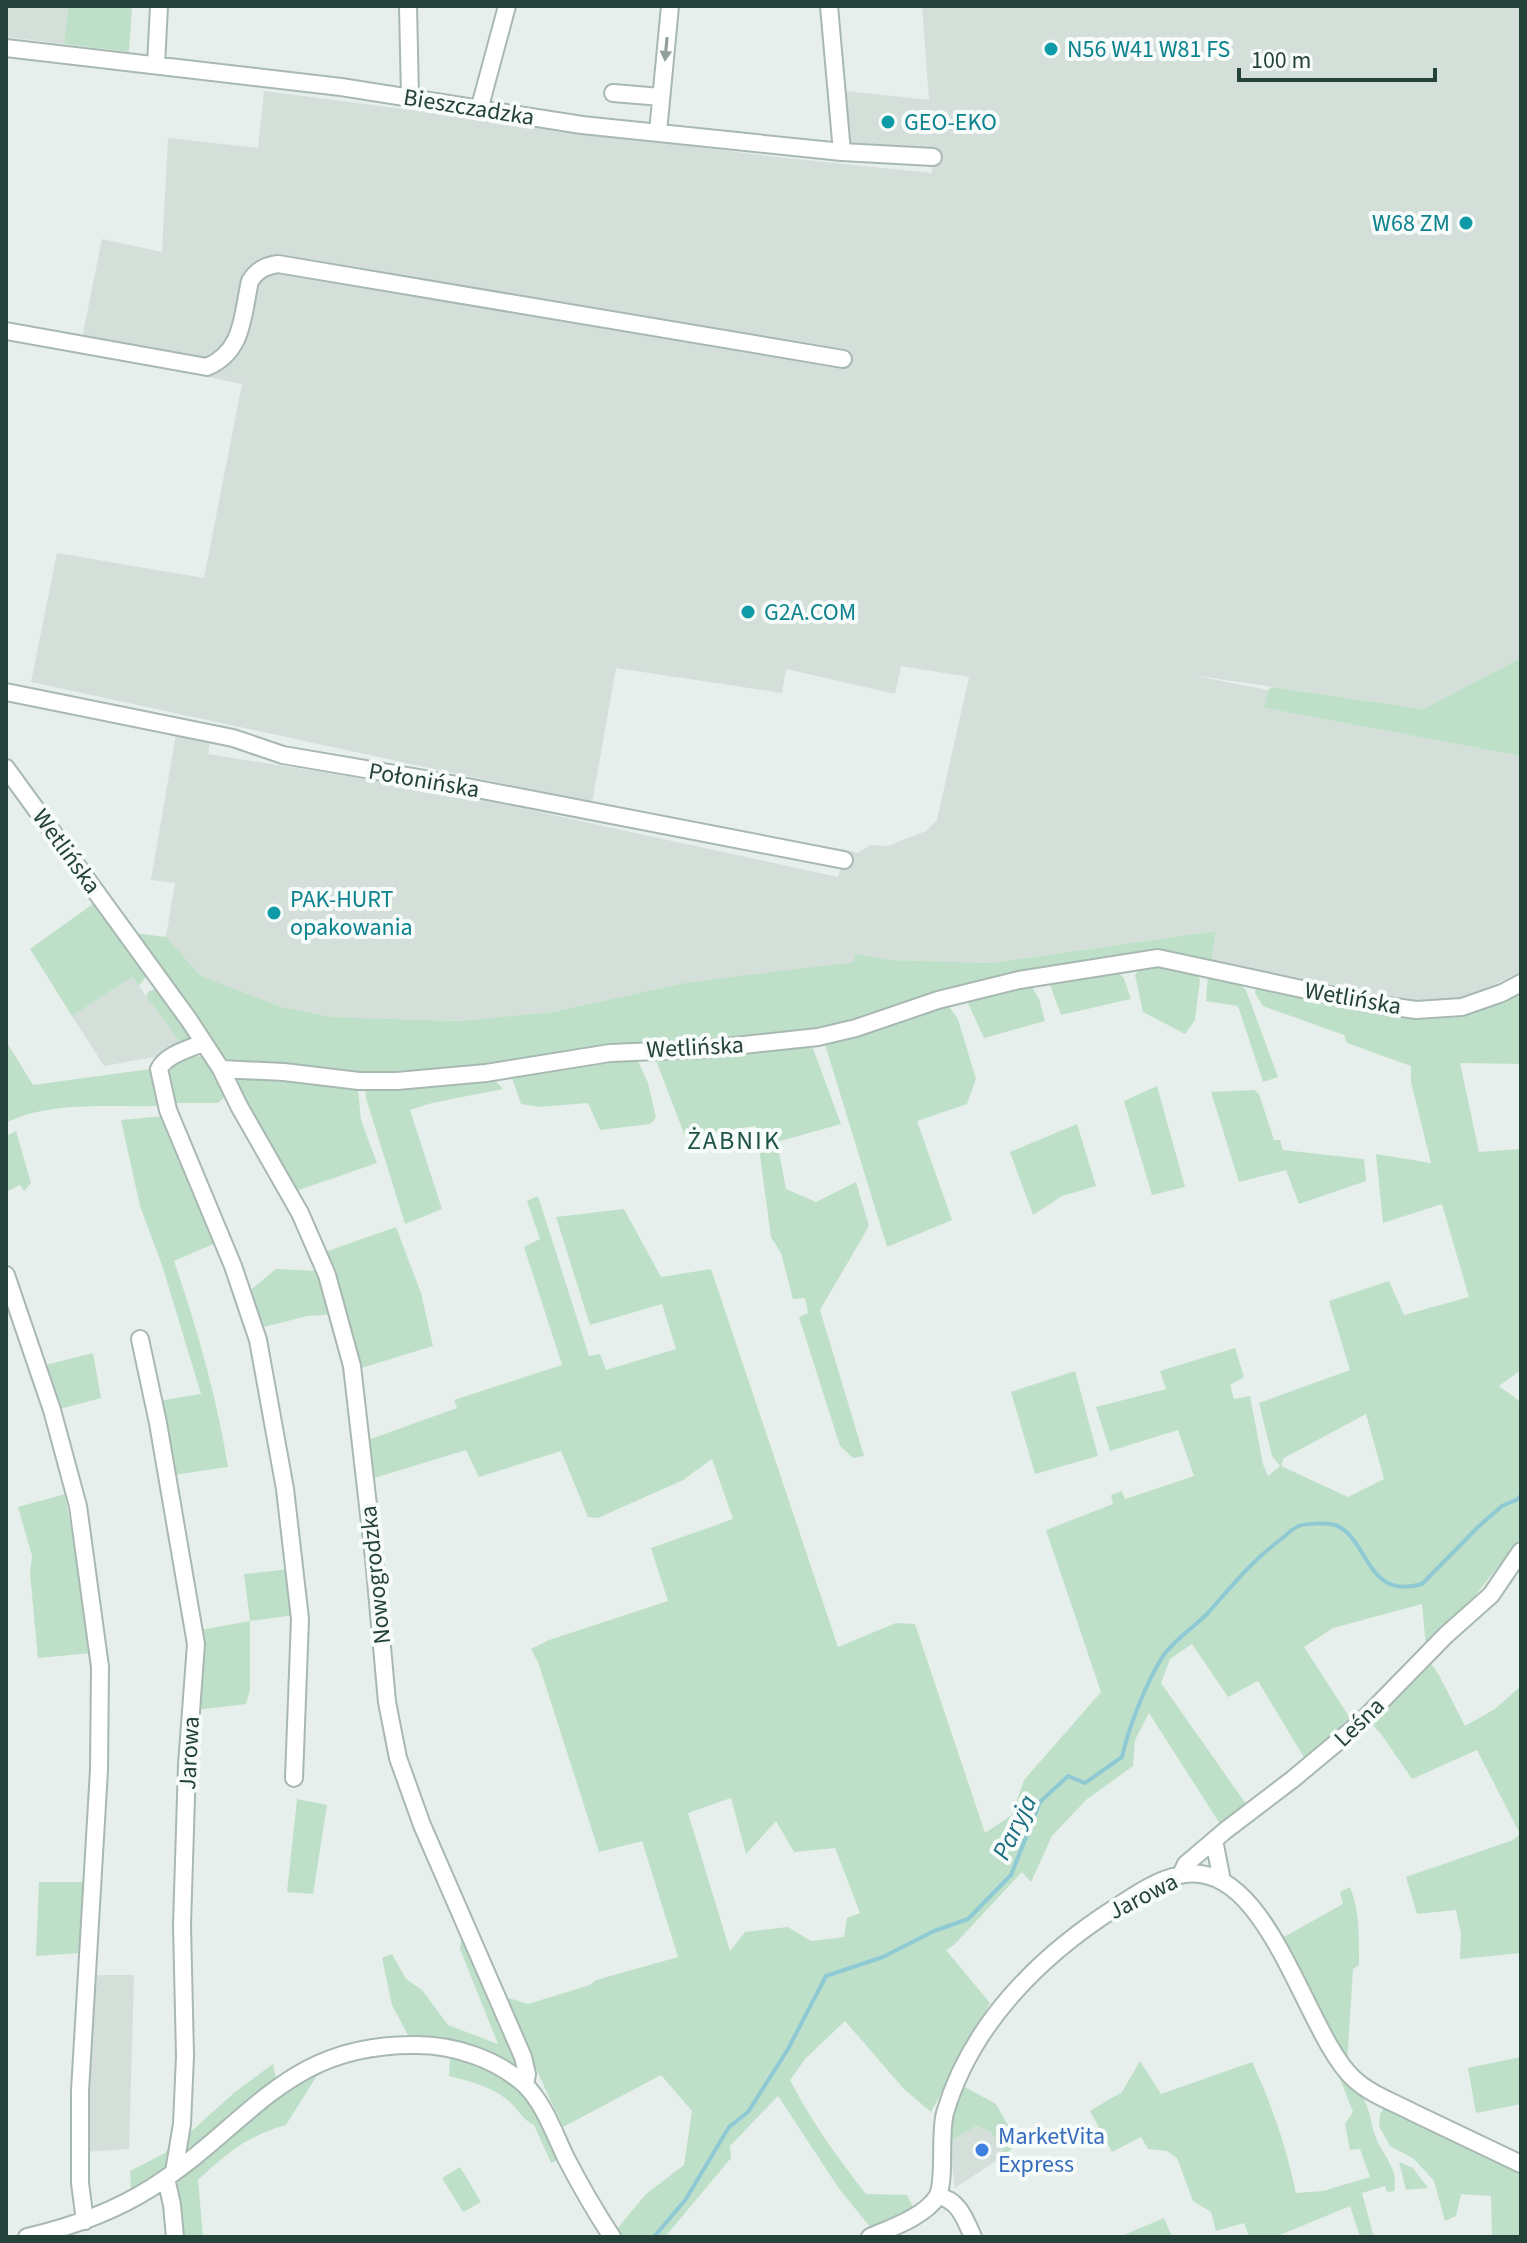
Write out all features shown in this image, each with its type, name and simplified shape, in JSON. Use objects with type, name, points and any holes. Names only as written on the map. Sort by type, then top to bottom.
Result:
[{"type":"street","points":[[156,65],[159,6]]},
{"type":"street","points":[[408,6],[410,96]]},
{"type":"street","points":[[479,110],[507,6]]},
{"type":"street","points":[[829,6],[842,152]]},
{"type":"street","points":[[658,132],[669,13]]},
{"type":"street","name":"Bieszczadzka","points":[[6,48],[410,96],[582,125],[842,152],[933,157]]},
{"type":"street","points":[[613,93],[661,97]]},
{"type":"street","points":[[6,331],[207,367],[221,361],[234,345],[250,281],[262,268],[278,264],[843,359]]},
{"type":"street","name":"Połonińska","points":[[6,692],[233,738],[283,755],[436,781],[844,860]]},
{"type":"street","name":"Wetlińska","points":[[6,768],[189,1020],[221,1069],[284,1072],[359,1081],[397,1081],[486,1073],[610,1053],[818,1037],[856,1028],[938,1000],[1019,980],[1158,958],[1367,1003],[1416,1010],[1462,1007],[1521,983]]},
{"type":"street","points":[[203,1043],[169,1058],[159,1069],[168,1110],[233,1266],[258,1340],[285,1489],[300,1619],[294,1778]]},
{"type":"street","name":"Nowogrodzka","points":[[221,1069],[300,1213],[327,1275],[352,1366],[379,1599],[387,1702],[398,1758],[422,1825],[523,2057],[527,2074],[525,2085]]},
{"type":"street","points":[[6,1275],[52,1410],[78,1506],[100,1667],[99,1770],[80,2091],[80,2183],[85,2221]]},
{"type":"street","name":"Jarowa","points":[[140,1339],[158,1423],[196,1644],[187,1765],[182,1925],[185,2056],[182,2124],[170,2175],[175,2237]]},
{"type":"street","name":"Leśna","points":[[1181,1874],[1186,1864],[1214,1840],[1359,1724],[1446,1635],[1491,1595],[1521,1551]]},
{"type":"street","points":[[1214,1840],[1222,1881],[1247,1904],[1269,1931],[1299,1982],[1332,2051],[1353,2079],[1370,2091],[1521,2164]]},
{"type":"street","name":"Jarowa","points":[[938,2196],[942,2129],[949,2102],[971,2056],[1000,2008],[1032,1972],[1091,1924],[1154,1884],[1181,1874],[1206,1874],[1222,1881]]},
{"type":"street","points":[[27,2237],[85,2221],[118,2207],[170,2175],[290,2078],[348,2052],[411,2045],[443,2046],[470,2054],[525,2085],[541,2106],[585,2194],[612,2237]]},
{"type":"street","points":[[870,2237],[927,2207],[938,2196],[951,2199],[973,2237]]},
{"type":"shaded area","points":[[6,6],[68,6],[64,44],[6,37]]},
{"type":"shaded area","points":[[922,6],[1521,6],[1521,658],[1423,709],[1191,675],[1268,690],[1264,708],[1521,756],[1521,972],[1459,1001],[1423,1004],[1364,996],[1358,990],[1347,988],[1340,993],[1211,964],[1216,931],[992,963],[890,960],[855,955],[855,962],[684,983],[552,1012],[460,1021],[332,1017],[282,1007],[201,976],[166,937],[175,883],[151,880],[176,734],[210,740],[208,754],[447,792],[838,877],[845,850],[858,853],[870,845],[888,846],[926,831],[937,820],[969,677],[901,666],[895,694],[786,669],[782,693],[616,668],[592,803],[31,682],[57,553],[204,578],[242,384],[107,357],[109,344],[82,338],[102,239],[162,252],[168,138],[258,148],[264,91],[776,157],[932,173],[933,152],[850,144],[846,91],[929,100]]},
{"type":"shaded area","points":[[132,977],[180,1042],[165,1055],[104,1066],[72,1016]]},
{"type":"shaded area","points":[[134,1975],[129,2149],[85,2152],[92,1976]]},
{"type":"shaded area","points":[[976,2126],[991,2132],[1005,2155],[955,2188],[949,2142]]},
{"type":"green space","points":[[68,6],[132,6],[129,52],[64,44]]},
{"type":"green space","points":[[1521,658],[1521,756],[1264,708],[1268,690],[1272,687],[1423,709]]},
{"type":"green space","points":[[97,901],[146,971],[145,978],[139,986],[132,977],[72,1016],[30,949]]},
{"type":"green space","points":[[1216,931],[1211,964],[1152,956],[812,1029],[431,1073],[369,1073],[255,1062],[237,1064],[224,1060],[133,933],[166,937],[201,976],[282,1007],[332,1017],[460,1021],[552,1012],[684,983],[854,962],[854,954],[890,960],[992,963]]},
{"type":"green space","points":[[1153,963],[1197,974],[1200,980],[1195,1020],[1185,1034],[1143,1012],[1135,975],[1141,967]]},
{"type":"green space","points":[[1116,971],[1124,978],[1131,999],[1061,1015],[1049,982]]},
{"type":"green space","points":[[1208,974],[1234,980],[1246,990],[1278,1077],[1263,1082],[1238,1006],[1206,1001]]},
{"type":"green space","points":[[1029,982],[1039,999],[1045,1021],[984,1038],[968,998]]},
{"type":"green space","points":[[1257,983],[1427,1012],[1521,986],[1521,1064],[1460,1063],[1479,1152],[1520,1149],[1521,1145],[1521,1370],[1499,1386],[1521,1402],[1521,1537],[1465,1609],[1426,1647],[1422,1604],[1333,1628],[1304,1647],[1352,1721],[1305,1759],[1258,1681],[1228,1697],[1192,1644],[1170,1659],[1161,1683],[1246,1804],[1220,1824],[1149,1713],[1135,1740],[1133,1766],[1086,1800],[1052,1836],[1031,1882],[1022,1872],[946,1950],[990,2003],[931,2112],[904,2089],[845,2021],[805,2059],[790,2080],[845,2166],[866,2194],[907,2195],[913,2207],[871,2228],[840,2190],[778,2096],[730,2146],[731,2158],[665,2237],[622,2237],[617,2229],[646,2194],[684,2165],[692,2111],[661,2075],[563,2127],[506,2004],[509,1998],[528,2004],[590,1985],[596,1980],[678,1957],[642,1841],[599,1852],[538,1662],[531,1649],[549,1640],[668,1601],[651,1548],[733,1519],[712,1459],[683,1480],[598,1518],[588,1517],[561,1451],[479,1477],[466,1450],[371,1479],[368,1440],[457,1408],[454,1400],[562,1365],[524,1247],[540,1239],[527,1201],[538,1196],[589,1356],[600,1354],[606,1370],[676,1349],[662,1304],[590,1325],[556,1217],[624,1209],[661,1277],[711,1269],[838,1647],[896,1623],[915,1624],[985,1833],[1012,1815],[1024,1780],[1101,1692],[1046,1530],[1113,1504],[1111,1495],[1122,1491],[1125,1499],[1194,1476],[1178,1430],[1110,1451],[1096,1407],[1166,1389],[1160,1371],[1235,1348],[1244,1377],[1230,1385],[1234,1399],[1250,1396],[1268,1476],[1280,1466],[1272,1456],[1259,1403],[1350,1370],[1329,1301],[1389,1281],[1404,1315],[1469,1297],[1442,1204],[1383,1223],[1376,1154],[1431,1163],[1411,1082],[1411,1066],[1347,1043],[1344,1035],[1263,1006],[1255,993]],"holes":[[[1366,1414],[1384,1479],[1348,1497],[1281,1466],[1284,1458]],[[731,1798],[746,1854],[776,1821],[794,1852],[835,1848],[860,1913],[847,1918],[844,1937],[811,1941],[788,1927],[745,1932],[730,1951],[688,1813]]]},
{"type":"green space","points":[[158,988],[185,1026],[189,1037],[185,1043],[180,1042],[146,996],[149,991]]},
{"type":"green space","points":[[947,1004],[958,1019],[976,1079],[967,1104],[917,1121],[952,1220],[887,1247],[824,1041]]},
{"type":"green space","points":[[6,1041],[33,1085],[154,1070],[159,1101],[157,1106],[60,1108],[22,1116],[6,1123]]},
{"type":"green space","points":[[811,1043],[841,1124],[777,1142],[786,1189],[816,1202],[856,1182],[869,1226],[820,1310],[864,1456],[853,1458],[840,1446],[799,1317],[808,1313],[805,1298],[793,1299],[781,1253],[771,1237],[756,1126],[685,1136],[654,1055]]},
{"type":"green space","points":[[635,1055],[648,1083],[656,1118],[650,1124],[600,1130],[588,1103],[539,1107],[521,1104],[511,1075]]},
{"type":"green space","points":[[203,1056],[222,1083],[225,1097],[218,1103],[173,1103],[163,1082],[167,1065],[188,1057]]},
{"type":"green space","points":[[235,1076],[353,1084],[358,1089],[361,1120],[377,1163],[296,1191],[234,1084]]},
{"type":"green space","points":[[492,1077],[503,1089],[410,1110],[442,1209],[405,1224],[365,1086]]},
{"type":"green space","points":[[1157,1086],[1185,1187],[1152,1195],[1124,1101]]},
{"type":"green space","points":[[1254,1090],[1259,1094],[1274,1140],[1280,1140],[1283,1150],[1364,1159],[1366,1181],[1299,1204],[1286,1170],[1239,1182],[1211,1092]]},
{"type":"green space","points":[[164,1116],[218,1242],[174,1261],[206,1363],[228,1467],[173,1475],[159,1401],[201,1394],[162,1265],[140,1206],[121,1120]]},
{"type":"green space","points":[[1077,1124],[1096,1186],[1062,1196],[1033,1215],[1010,1152]]},
{"type":"green space","points":[[16,1131],[31,1183],[24,1191],[20,1185],[6,1192],[6,1136]]},
{"type":"green space","points":[[396,1227],[421,1293],[433,1346],[358,1369],[347,1314],[325,1252]]},
{"type":"green space","points":[[276,1269],[320,1271],[335,1314],[308,1316],[259,1328],[248,1292]]},
{"type":"green space","points":[[93,1353],[101,1398],[56,1410],[42,1366]]},
{"type":"green space","points":[[1075,1371],[1098,1456],[1035,1474],[1011,1392]]},
{"type":"green space","points":[[65,1494],[92,1653],[38,1658],[30,1574],[32,1556],[18,1507]]},
{"type":"green space","points":[[289,1569],[295,1615],[250,1621],[244,1574]]},
{"type":"green space","points":[[250,1621],[250,1690],[246,1704],[196,1710],[200,1630]]},
{"type":"green space","points":[[1430,1662],[1465,1726],[1495,1709],[1521,1686],[1521,1953],[1460,1959],[1461,1934],[1456,1910],[1417,1914],[1406,1877],[1513,1840],[1520,1834],[1477,1750],[1412,1779],[1369,1721]]},
{"type":"green space","points":[[297,1799],[327,1805],[313,1894],[287,1892]]},
{"type":"green space","points":[[39,1882],[86,1882],[81,1953],[36,1956]]},
{"type":"green space","points":[[1350,1887],[1357,1916],[1359,1965],[1353,1969],[1347,2064],[1282,1938],[1343,1904],[1340,1892]]},
{"type":"green space","points":[[462,1933],[519,2063],[512,2068],[487,2052],[463,2043],[409,2037],[392,2005],[382,1958],[392,1954],[406,1979],[422,1990],[448,2025],[498,2044],[460,1949]]},
{"type":"green space","points":[[1521,2057],[1521,2104],[1476,2113],[1468,2068]]},
{"type":"green space","points":[[450,2058],[491,2072],[520,2093],[541,2121],[561,2159],[551,2163],[534,2125],[505,2098],[486,2087],[449,2076]]},
{"type":"green space","points":[[1140,2061],[1161,2094],[1252,2062],[1278,2126],[1296,2193],[1323,2191],[1370,2177],[1360,2149],[1350,2150],[1345,2124],[1353,2112],[1340,2079],[1354,2089],[1367,2105],[1376,2138],[1390,2163],[1395,2183],[1394,2191],[1387,2192],[1385,2186],[1362,2193],[1374,2237],[1360,2237],[1350,2206],[1275,2237],[1249,2237],[1244,2223],[1216,2231],[1211,2212],[1193,2201],[1177,2158],[1167,2151],[1148,2149],[1141,2137],[1112,2152],[1090,2111],[1122,2092]]},
{"type":"green space","points":[[273,2064],[276,2078],[182,2156],[185,2137],[235,2092]]},
{"type":"green space","points":[[323,2066],[286,2125],[238,2146],[198,2180],[203,2237],[183,2237],[174,2182],[270,2102]]},
{"type":"green space","points":[[963,2086],[996,2104],[1018,2143],[1005,2155],[991,2132],[976,2126],[949,2142],[951,2120]]},
{"type":"green space","points":[[1385,2107],[1521,2172],[1521,2237],[1492,2237],[1491,2196],[1461,2194],[1456,2216],[1445,2221],[1434,2181],[1414,2159],[1390,2146],[1379,2126],[1380,2114]]},
{"type":"green space","points":[[174,2138],[171,2164],[131,2189],[130,2171],[165,2153]]},
{"type":"green space","points":[[1399,2162],[1413,2168],[1428,2188],[1406,2190]]},
{"type":"green space","points":[[460,2167],[481,2202],[463,2212],[442,2178]]},
{"type":"green space","points":[[1164,2218],[1172,2237],[1119,2237]]},
{"type":"waterway","name":"Paryja","points":[[654,2237],[686,2199],[729,2127],[748,2112],[788,2049],[826,1976],[883,1957],[934,1931],[968,1919],[1011,1875],[1040,1802],[1068,1776],[1085,1783],[1122,1757],[1139,1705],[1163,1656],[1262,1555],[1299,1526],[1335,1525],[1346,1532],[1378,1576],[1389,1584],[1403,1587],[1422,1584],[1478,1527],[1502,1506],[1521,1495]]},
{"type":"place","name":"N56 W41 W81 FS","points":[[1051,49]]},
{"type":"place","name":"GEO-EKO","points":[[888,122]]},
{"type":"place","name":"W68 ZM","points":[[1466,223]]},
{"type":"place","name":"G2A.COM","points":[[748,612]]},
{"type":"place","name":"PAK-HURT opakowania","points":[[274,913]]},
{"type":"place","name":"MarketVita Express","points":[[982,2150]]},
{"type":"district","name":"ŻABNIK","points":[[734,1140]]}]
